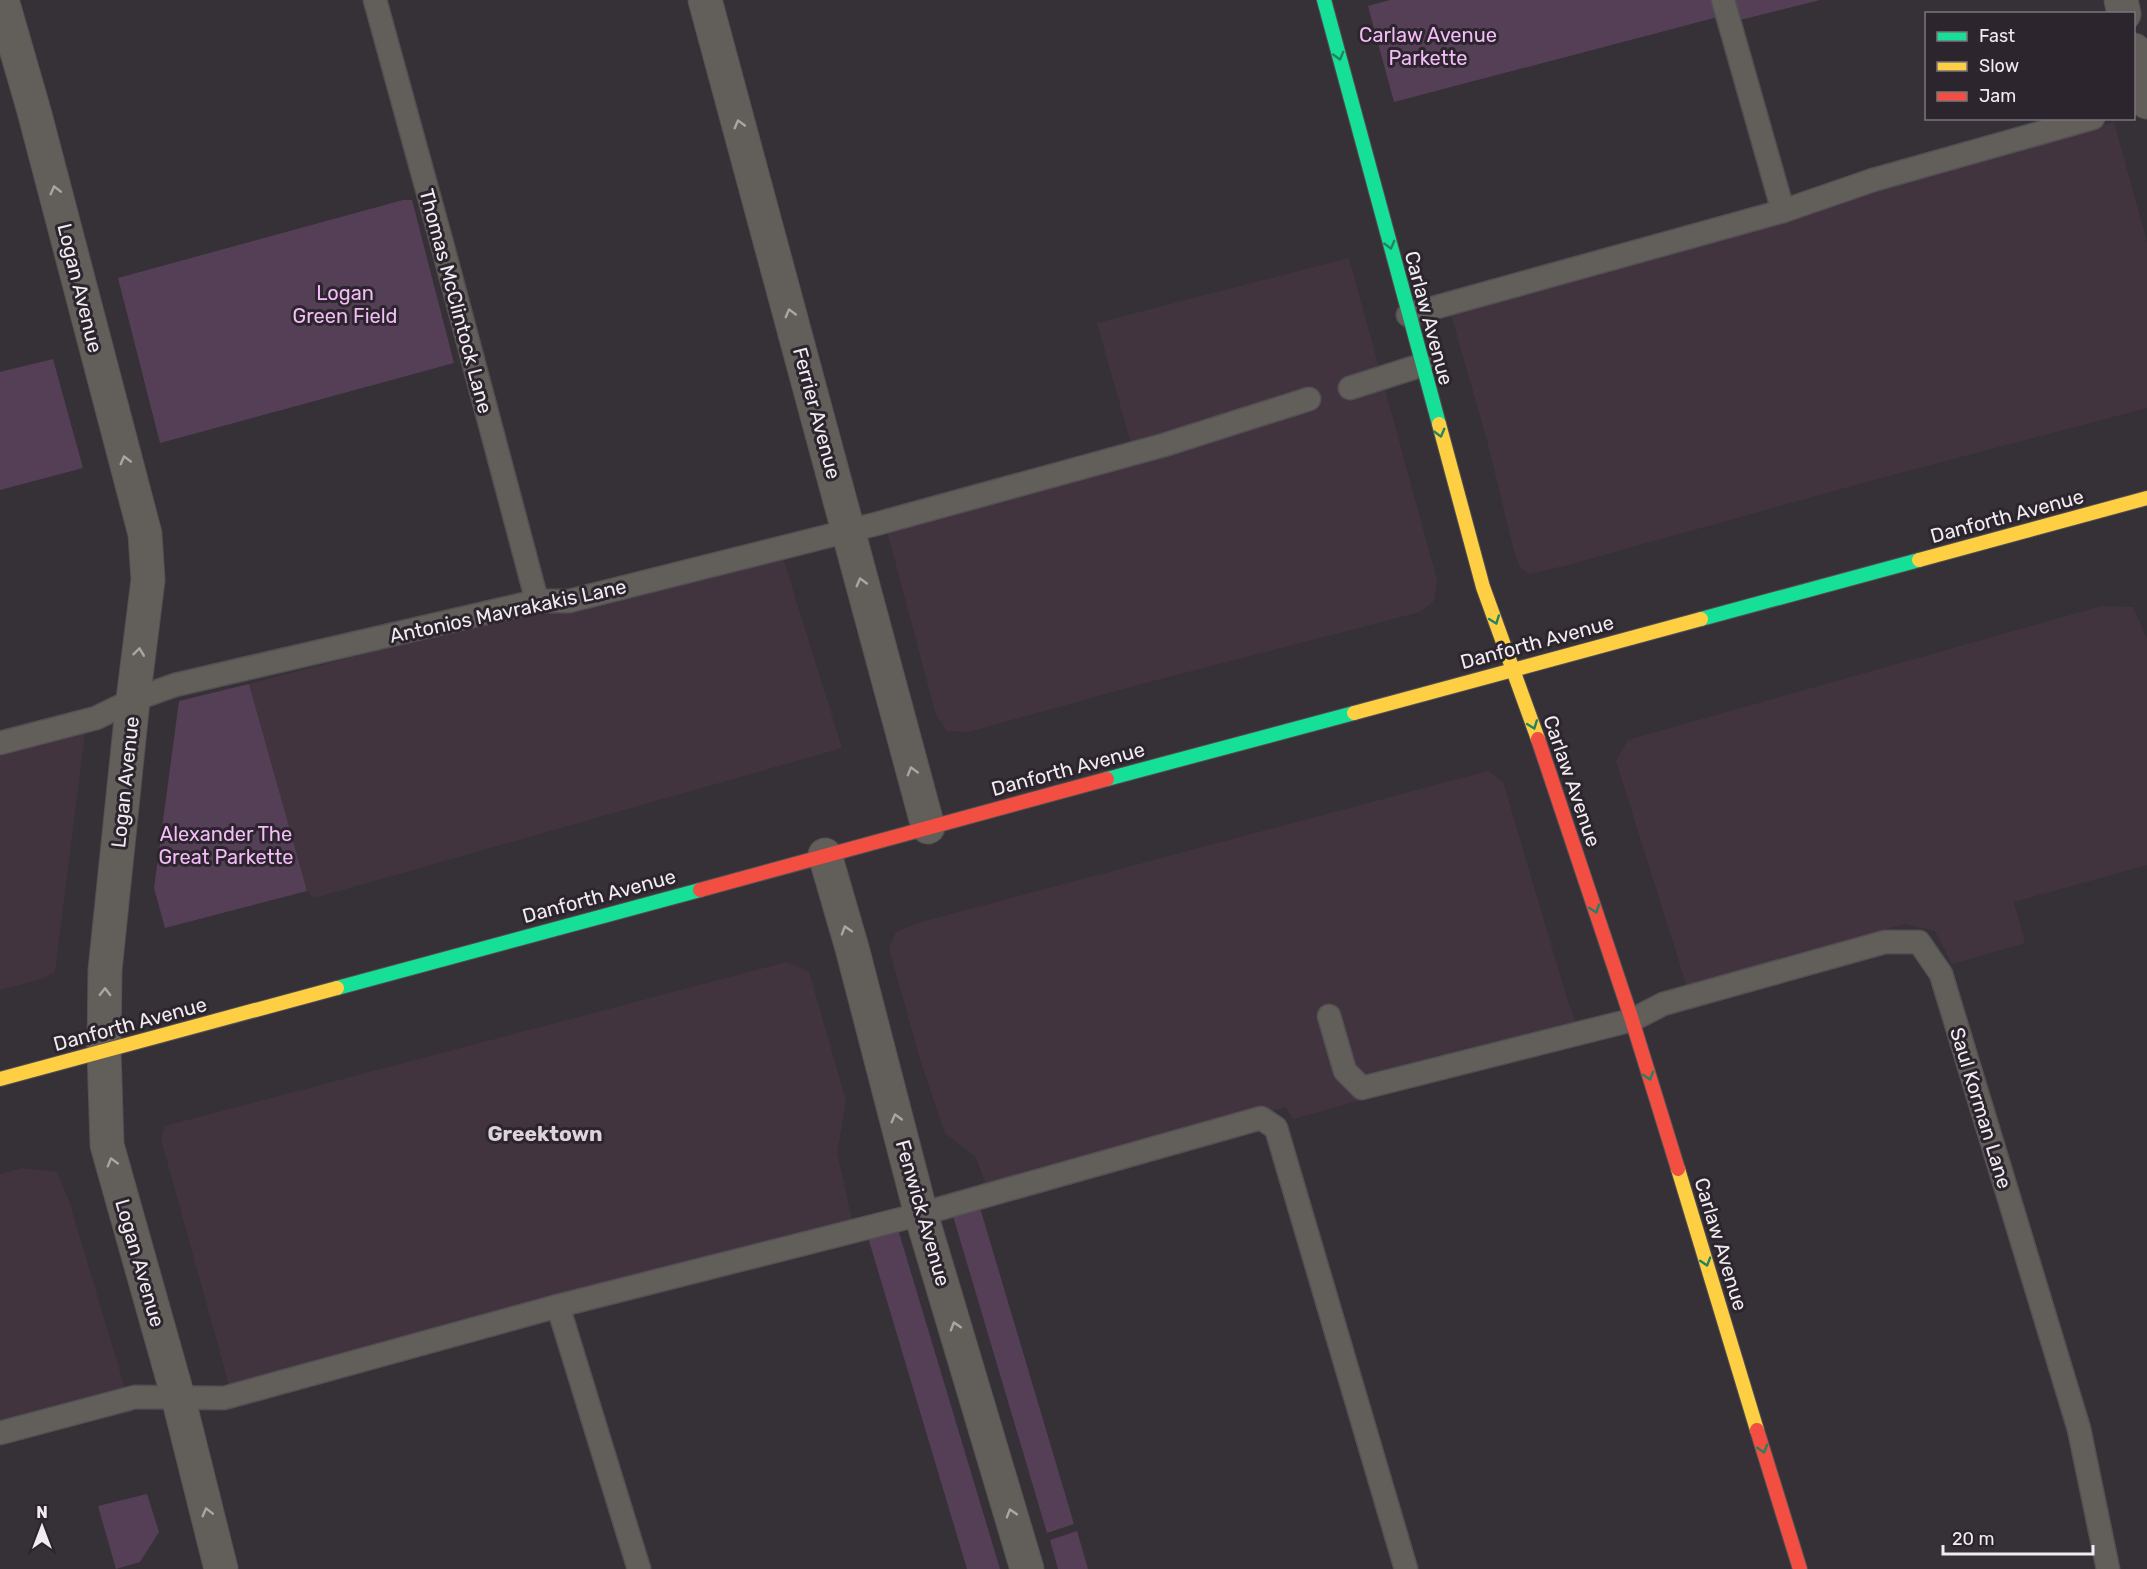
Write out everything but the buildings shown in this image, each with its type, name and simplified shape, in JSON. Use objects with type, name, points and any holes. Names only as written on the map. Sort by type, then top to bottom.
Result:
[{"type":"main road","name":"Carlaw Avenue","points":[[1324,0],[1483,587],[1541,748],[1632,1020],[1800,1569]]},
{"type":"main road","name":"Danforth Avenue","points":[[0,1079],[2147,498]]},
{"type":"street","name":"Logan Avenue","points":[[2,0],[34,111],[145,534],[148,580],[105,970],[104,1051],[107,1145],[178,1398],[221,1569]]},
{"type":"street","name":"Ferrier Avenue","points":[[705,0],[928,827]]},
{"type":"street","points":[[2135,57],[2147,102]]},
{"type":"street","name":"Fenwick Avenue","points":[[825,855],[852,948],[921,1214],[1028,1569]]},
{"type":"lane","name":"Thomas McClintock Lane","points":[[375,0],[537,602]]},
{"type":"lane","points":[[1723,0],[1783,211]]},
{"type":"lane","points":[[1408,315],[1783,211],[1873,180],[2086,120]]},
{"type":"lane","points":[[1350,388],[1422,365]]},
{"type":"lane","name":"Antonios Mavrakakis Lane","points":[[0,743],[96,718],[133,700],[175,686],[537,602],[569,602],[848,531],[1164,445],[1309,399]]},
{"type":"lane","name":"Saul Korman Lane","points":[[1632,1020],[1663,1004],[1885,942],[1919,942],[1941,974],[2079,1429],[2108,1569]]},
{"type":"lane","points":[[1329,1016],[1345,1071],[1362,1088],[1632,1020]]},
{"type":"lane","points":[[0,1433],[135,1398],[224,1398],[558,1306],[921,1214],[1261,1118],[1276,1128],[1406,1569]]},
{"type":"lane","points":[[558,1306],[639,1569]]},
{"type":"shaded area","points":[[2114,122],[2147,242],[2147,408],[1866,482],[1564,566],[1529,574],[1520,567],[1449,308]]},
{"type":"shaded area","points":[[1349,258],[1437,580],[1434,601],[1420,612],[1145,683],[968,732],[947,731],[936,715],[882,512],[1132,447],[1097,323]]},
{"type":"shaded area","points":[[783,558],[842,748],[314,898],[307,891],[249,684],[503,617],[572,609]]},
{"type":"shaded area","points":[[2102,606],[2133,607],[2147,639],[2147,865],[2014,902],[2025,943],[1952,964],[1935,931],[1905,924],[1687,987],[1616,761],[1628,740]]},
{"type":"shaded area","points":[[86,725],[55,972],[41,979],[0,990],[0,749]]},
{"type":"shaded area","points":[[1488,771],[1503,782],[1568,1002],[1582,1039],[1293,1119],[1286,1107],[988,1191],[976,1157],[945,1133],[922,1066],[889,949],[896,932],[918,923]]},
{"type":"shaded area","points":[[787,962],[809,972],[846,1101],[837,1153],[853,1224],[229,1385],[161,1139],[165,1126]]},
{"type":"shaded area","points":[[23,1168],[57,1172],[69,1201],[132,1412],[0,1444],[0,1174]]},
{"type":"green space","name":"Carlaw Avenue Parkette","points":[[1390,0],[1820,0],[1744,19],[1714,18],[1394,102],[1368,6]]},
{"type":"green space","name":"Logan Green Field","points":[[403,200],[412,200],[454,363],[160,443],[118,278]]},
{"type":"green space","points":[[53,359],[83,468],[0,490],[0,372]]},
{"type":"green space","name":"Alexander The Great Parkette","points":[[249,684],[307,891],[165,928],[154,888],[179,701]]},
{"type":"green space","points":[[978,1201],[1074,1524],[1047,1533],[953,1216]]},
{"type":"green space","points":[[897,1226],[1000,1569],[967,1569],[867,1234]]},
{"type":"green space","points":[[147,1494],[159,1532],[140,1562],[116,1569],[98,1506]]},
{"type":"green space","points":[[1077,1531],[1088,1569],[1058,1569],[1050,1540]]},
{"type":"traffic: fast","points":[[1324,0],[1439,424]]},
{"type":"traffic: fast","points":[[1701,619],[1919,560]]},
{"type":"traffic: fast","points":[[1107,779],[1354,713]]},
{"type":"traffic: fast","points":[[337,988],[700,890]]},
{"type":"traffic: slow","points":[[1439,424],[1483,587],[1538,739]]},
{"type":"traffic: slow","points":[[1919,560],[2147,498]]},
{"type":"traffic: slow","points":[[1354,713],[1701,619]]},
{"type":"traffic: slow","points":[[0,1079],[337,988]]},
{"type":"traffic: slow","points":[[1678,1169],[1757,1430]]},
{"type":"traffic: jam","points":[[1538,739],[1632,1020],[1678,1169]]},
{"type":"traffic: jam","points":[[700,890],[1107,779]]},
{"type":"traffic: jam","points":[[1757,1430],[1800,1569]]},
{"type":"district","name":"Greektown","points":[[545,1133]]}]
